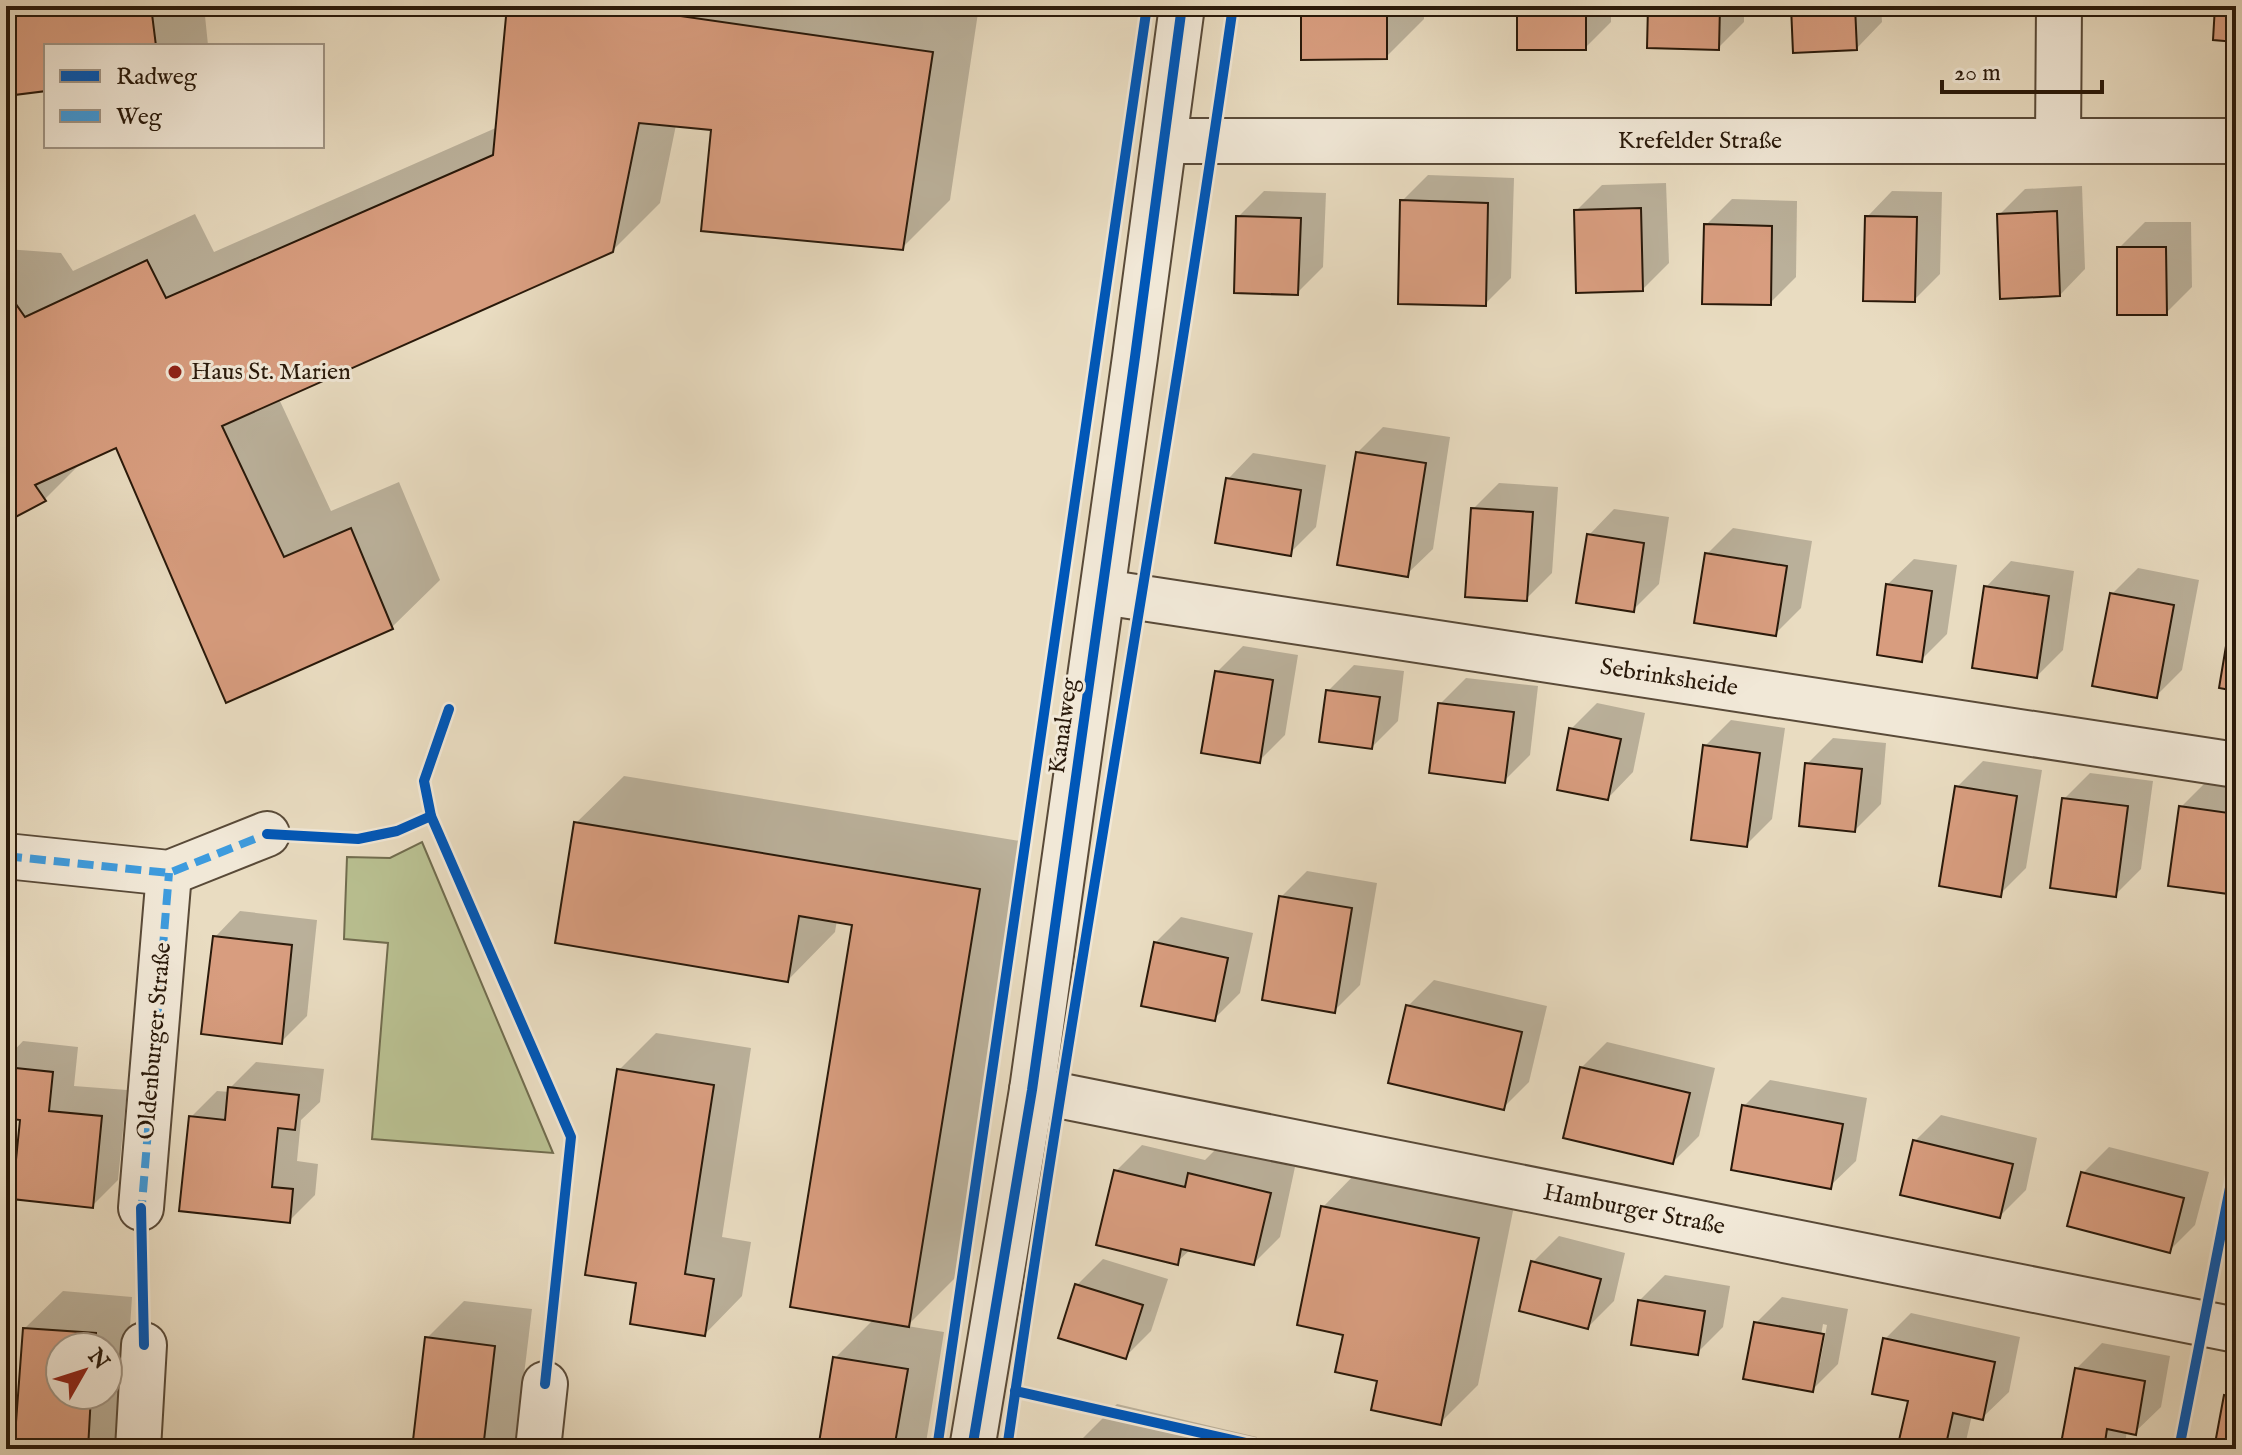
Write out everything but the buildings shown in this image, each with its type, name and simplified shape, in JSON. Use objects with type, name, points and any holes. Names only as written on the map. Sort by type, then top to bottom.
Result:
[{"type":"street","name":"Kanalweg","points":[[972,1449],[1032,1090],[1182,6]]},
{"type":"street","points":[[2058,140],[2059,6]]},
{"type":"street","name":"Krefelder Straße","points":[[1165,141],[2236,141]]},
{"type":"street","name":"Sebrinksheide","points":[[1103,592],[2236,765]]},
{"type":"street","points":[[6,856],[169,873],[267,834]]},
{"type":"street","name":"Oldenburger Straße","points":[[141,1208],[169,873]]},
{"type":"street","name":"Hamburger Straße","points":[[1032,1090],[2236,1330]]},
{"type":"street","points":[[138,1449],[144,1345]]},
{"type":"street","points":[[538,1449],[545,1384]]},
{"type":"green space","points":[[422,842],[553,1153],[372,1139],[388,943],[344,939],[347,857],[390,858]]},
{"type":"marked path","points":[[6,856],[169,873],[267,834],[274,834]]},
{"type":"marked path","points":[[141,1216],[169,873]]},
{"type":"cycle path","points":[[937,1449],[1147,6]]},
{"type":"cycle path","points":[[972,1449],[1032,1090],[1182,6]]},
{"type":"cycle path","points":[[1007,1449],[1233,6]]},
{"type":"cycle path","points":[[431,816],[424,781],[449,709]]},
{"type":"cycle path","points":[[267,834],[358,839],[397,831],[431,816],[571,1137],[545,1384]]},
{"type":"cycle path","points":[[2179,1449],[2236,1157]]},
{"type":"cycle path","points":[[141,1208],[144,1345]]},
{"type":"cycle path","points":[[1015,1391],[1273,1449]]},
{"type":"place","name":"Haus St. Marien","points":[[175,372]]}]
